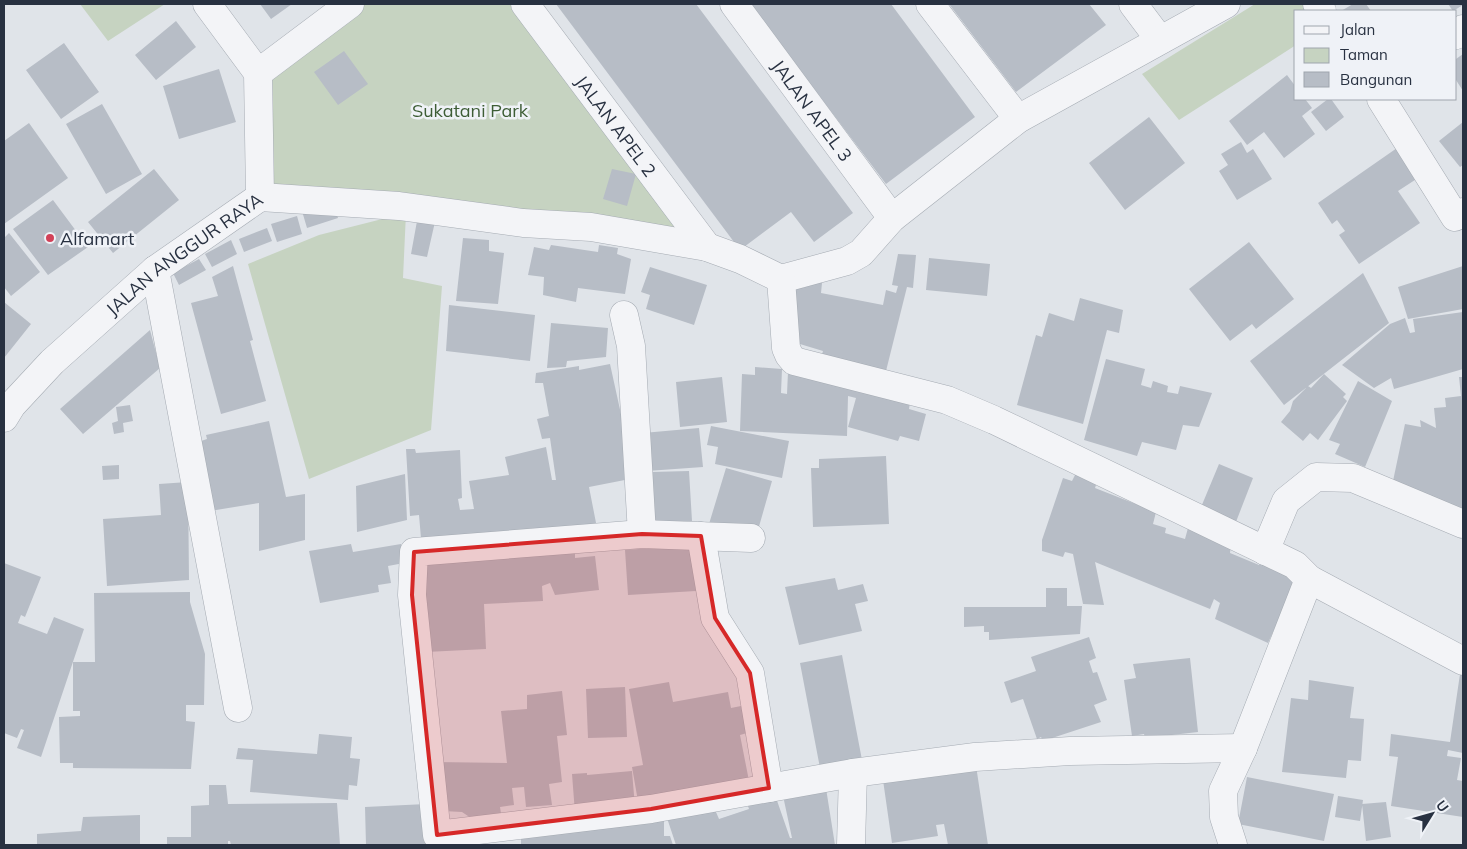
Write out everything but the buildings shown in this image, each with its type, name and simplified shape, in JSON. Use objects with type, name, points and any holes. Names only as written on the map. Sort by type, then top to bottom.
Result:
[{"type":"street","points":[[207,4],[258,73],[350,4]]},
{"type":"street","name":"JALAN APEL 2","points":[[525,4],[707,247]]},
{"type":"street","name":"JALAN APEL 3","points":[[734,4],[892,218]]},
{"type":"street","points":[[930,4],[1018,119]]},
{"type":"street","points":[[1133,4],[1160,40]]},
{"type":"street","points":[[260,197],[398,206],[523,223],[591,227],[707,247],[740,259],[781,279],[847,261],[861,253],[892,218],[1018,119],[1226,4]]},
{"type":"street","name":"JALAN ANGGUR RAYA","points":[[4,418],[12,405],[52,362],[155,270],[260,197],[258,73]]},
{"type":"street","points":[[1382,100],[1459,214]]},
{"type":"street","points":[[155,270],[238,708]]},
{"type":"street","points":[[781,279],[786,348],[794,361],[947,400],[1003,424],[1295,565],[1309,579],[1463,661]]},
{"type":"street","points":[[624,315],[631,346],[642,534]]},
{"type":"street","points":[[1265,551],[1286,502],[1316,477],[1353,478],[1463,524]]},
{"type":"street","points":[[750,538],[642,534],[414,552],[412,595],[437,840],[651,809],[854,773],[975,756],[1070,751],[1243,748]]},
{"type":"street","points":[[701,536],[715,618],[750,673],[769,788]]},
{"type":"street","points":[[1233,845],[1224,817],[1223,791],[1243,748],[1309,579]]},
{"type":"street","points":[[851,845],[854,773]]},
{"type":"highlighted area","points":[[642,534],[701,536],[715,618],[750,673],[769,788],[651,809],[437,835],[412,595],[414,552]]},
{"type":"green space","points":[[80,4],[165,4],[108,41]]},
{"type":"green space","name":"Sukatani Park","points":[[350,4],[525,4],[707,247],[260,197],[258,73]]},
{"type":"green space","points":[[1255,4],[1309,4],[1313,10],[1294,10],[1294,46],[1179,120],[1142,74]]},
{"type":"green space","points":[[406,213],[403,278],[442,286],[431,430],[309,479],[248,264],[319,235]]},
{"type":"place","name":"Alfamart","points":[[50,238]]}]
